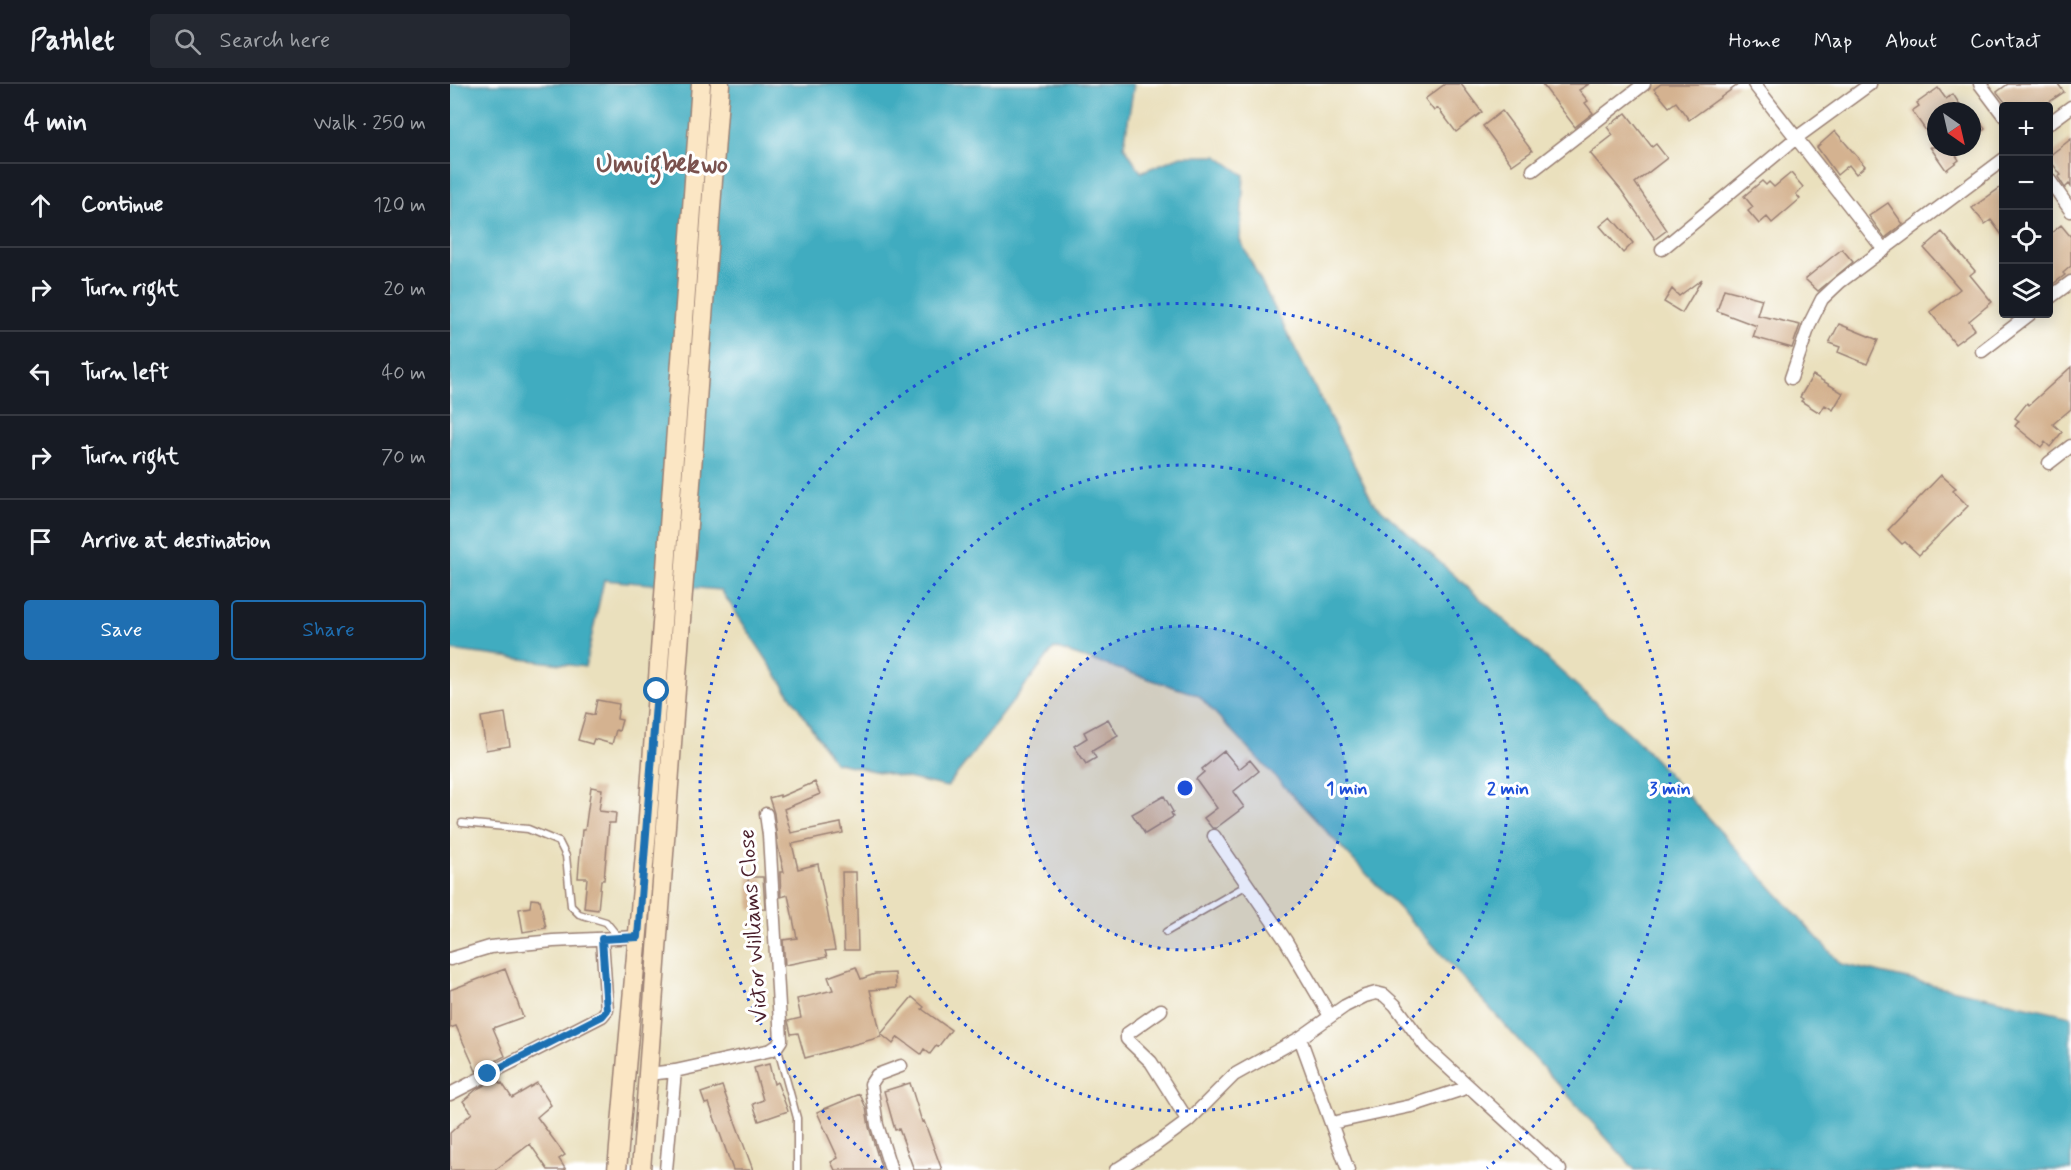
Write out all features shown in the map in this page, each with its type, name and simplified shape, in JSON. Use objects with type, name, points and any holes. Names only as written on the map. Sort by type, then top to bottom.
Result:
[{"type":"main road","points":[[617,1170],[647,831],[701,84]]},
{"type":"main road","points":[[641,1170],[720,84]]},
{"type":"street","points":[[1533,170],[1644,84]]},
{"type":"street","points":[[1754,84],[1884,250]]},
{"type":"street","points":[[1662,249],[1796,138],[1870,84]]},
{"type":"street","points":[[1980,84],[1999,109]]},
{"type":"street","points":[[2053,121],[2071,107]]},
{"type":"street","points":[[1791,378],[1810,324],[1822,299],[1840,282],[1999,163]]},
{"type":"street","points":[[2053,184],[2071,211]]},
{"type":"street","points":[[2053,296],[2071,282]]},
{"type":"street","points":[[1982,351],[2025,318]]},
{"type":"street","points":[[2049,463],[2071,446]]},
{"type":"street","name":"Victor Williams Close","points":[[648,1074],[675,1071],[771,1050],[781,1040],[766,814]]},
{"type":"street","points":[[1214,836],[1286,941],[1330,1016]]},
{"type":"street","points":[[450,959],[490,947],[638,937]]},
{"type":"street","points":[[450,1094],[602,1016],[607,1010],[602,939]]},
{"type":"street","points":[[1116,1170],[1188,1121],[1234,1075],[1300,1038],[1330,1016],[1365,996],[1376,993],[1384,995],[1395,1005],[1426,1047],[1560,1170]]},
{"type":"street","points":[[1161,1010],[1127,1034],[1127,1039],[1150,1062],[1188,1121]]},
{"type":"street","points":[[1300,1038],[1348,1170]]},
{"type":"street","points":[[891,1170],[877,1125],[871,1084],[877,1075],[901,1066]]},
{"type":"street","points":[[666,1170],[675,1071]]},
{"type":"street","points":[[1332,1123],[1411,1106],[1469,1087]]},
{"type":"lane","points":[[462,823],[528,829],[559,842],[566,856],[571,906],[579,914],[606,922],[619,938]]},
{"type":"lane","points":[[1166,932],[1247,884]]},
{"type":"lane","points":[[777,1046],[797,1118],[797,1170]]},
{"type":"water","points":[[450,84],[1134,84],[1124,146],[1141,172],[1181,156],[1217,156],[1244,175],[1240,240],[1373,502],[1638,741],[1841,964],[2071,1016],[2071,1170],[1635,1170],[1424,935],[1198,695],[1054,648],[947,787],[834,762],[721,590],[604,580],[585,667],[450,650]]},
{"type":"building","points":[[1445,84],[1461,84],[1482,112],[1456,132],[1438,108],[1434,111],[1425,99]]},
{"type":"building","points":[[1542,84],[1589,84],[1579,90],[1588,101],[1585,103],[1593,113],[1575,127]]},
{"type":"building","points":[[1661,84],[1739,84],[1689,120],[1676,102],[1669,107],[1654,89]]},
{"type":"building","points":[[2008,84],[2058,84],[2064,92],[2049,102],[2005,102],[1997,92]]},
{"type":"building","points":[[1938,88],[1946,99],[1953,94],[1958,102],[1927,102],[1927,132],[1912,111],[1919,106],[1917,103]]},
{"type":"building","points":[[1502,111],[1532,151],[1512,165],[1483,126]]},
{"type":"building","points":[[1626,113],[1652,147],[1656,144],[1667,158],[1635,183],[1667,230],[1655,239],[1621,190],[1590,153],[1613,135],[1607,127]]},
{"type":"building","points":[[1835,131],[1865,166],[1856,174],[1849,165],[1837,175],[1817,147]]},
{"type":"building","points":[[2071,139],[2071,187],[2069,184],[2065,188],[2058,177],[2061,175],[2053,164],[2053,153]]},
{"type":"building","points":[[1936,156],[1956,156],[1959,160],[1946,170]]},
{"type":"building","points":[[1791,173],[1803,187],[1796,194],[1800,199],[1772,223],[1767,217],[1759,224],[1748,211],[1753,207],[1744,196],[1762,181],[1766,185],[1769,182],[1774,187]]},
{"type":"building","points":[[1999,189],[1999,231],[1991,220],[1985,224],[1972,208]]},
{"type":"building","points":[[1888,203],[1903,224],[1885,238],[1869,216]]},
{"type":"building","points":[[1611,217],[1633,243],[1623,253],[1600,226]]},
{"type":"building","points":[[2061,225],[2071,237],[2071,266],[2063,273],[2065,275],[2053,284],[2053,264],[2053,232]]},
{"type":"building","points":[[1942,232],[1975,271],[1970,275],[1992,302],[1969,321],[1975,329],[1955,344],[1930,312],[1960,289],[1924,248]]},
{"type":"building","points":[[1842,249],[1853,262],[1818,291],[1805,279]]},
{"type":"building","points":[[1702,279],[1682,313],[1664,302],[1672,289],[1679,296]]},
{"type":"building","points":[[1724,289],[1762,299],[1757,315],[1800,325],[1792,348],[1753,337],[1757,326],[1717,311]]},
{"type":"building","points":[[1839,324],[1878,340],[1867,364],[1838,352],[1840,347],[1829,343]]},
{"type":"building","points":[[2071,367],[2071,409],[2053,424],[2062,432],[2050,447],[2045,442],[2041,447],[2015,426],[2019,421],[2015,418],[2027,403],[2029,405]]},
{"type":"building","points":[[1813,375],[1843,393],[1833,410],[1825,405],[1820,413],[1801,401],[1803,399],[1800,397]]},
{"type":"building","points":[[1941,475],[1956,488],[1953,491],[1968,506],[1919,555],[1905,542],[1902,544],[1888,530]]},
{"type":"building","points":[[597,700],[619,704],[617,719],[622,720],[612,744],[594,739],[592,744],[578,740],[586,713],[594,715]]},
{"type":"building","points":[[505,713],[510,746],[486,750],[481,717]]},
{"type":"building","points":[[1108,719],[1118,736],[1092,751],[1096,758],[1086,764],[1074,746],[1087,738],[1084,732]]},
{"type":"building","points":[[1224,751],[1239,769],[1250,760],[1259,771],[1233,792],[1244,807],[1216,828],[1212,828],[1204,818],[1217,808],[1196,779],[1204,772],[1202,769]]},
{"type":"building","points":[[815,782],[820,794],[784,809],[791,833],[841,823],[843,833],[792,844],[798,869],[818,864],[835,950],[825,951],[827,957],[785,965],[783,940],[797,938],[788,895],[781,897],[780,872],[784,872],[774,813],[769,798],[780,795],[780,797]]},
{"type":"building","points":[[591,787],[602,789],[599,811],[616,813],[615,823],[609,823],[604,880],[601,880],[598,910],[584,908],[587,878],[578,878],[582,830],[585,830]]},
{"type":"building","points":[[1164,796],[1173,812],[1171,813],[1173,817],[1145,834],[1132,814]]},
{"type":"building","points":[[842,872],[856,872],[858,950],[844,950]]},
{"type":"building","points":[[748,877],[763,877],[765,909],[750,910]]},
{"type":"building","points":[[531,899],[540,900],[546,928],[523,932],[519,909],[530,907]]},
{"type":"building","points":[[856,967],[861,979],[875,974],[895,973],[896,988],[870,990],[881,1037],[805,1058],[798,1033],[791,1034],[788,1021],[801,1018],[797,999],[833,990],[828,977]]},
{"type":"building","points":[[505,969],[523,1017],[493,1028],[505,1056],[476,1071],[456,1026],[450,1028],[450,990]]},
{"type":"building","points":[[912,997],[924,1007],[922,1009],[951,1030],[930,1054],[924,1049],[921,1054],[898,1037],[893,1044],[881,1034]]},
{"type":"building","points":[[769,1064],[774,1084],[777,1082],[788,1111],[759,1121],[753,1104],[763,1100],[754,1068]]},
{"type":"building","points":[[497,1079],[512,1098],[537,1083],[551,1105],[537,1117],[565,1155],[559,1159],[566,1170],[548,1170],[530,1144],[495,1170],[450,1170],[450,1133],[472,1113],[463,1101],[477,1089]]},
{"type":"building","points":[[910,1083],[922,1122],[924,1121],[942,1170],[914,1170],[899,1129],[895,1130],[884,1091]]},
{"type":"building","points":[[722,1086],[753,1170],[733,1170],[709,1103],[705,1104],[701,1093]]},
{"type":"building","points":[[860,1094],[866,1108],[869,1127],[882,1170],[835,1170],[831,1162],[838,1158],[817,1112]]},
{"type":"district","name":"Umuigbekwo","points":[[662,163]]},
{"type":"route","points":[[488,1074],[602,1016],[607,1010],[602,939],[638,937],[657,691]]}]
